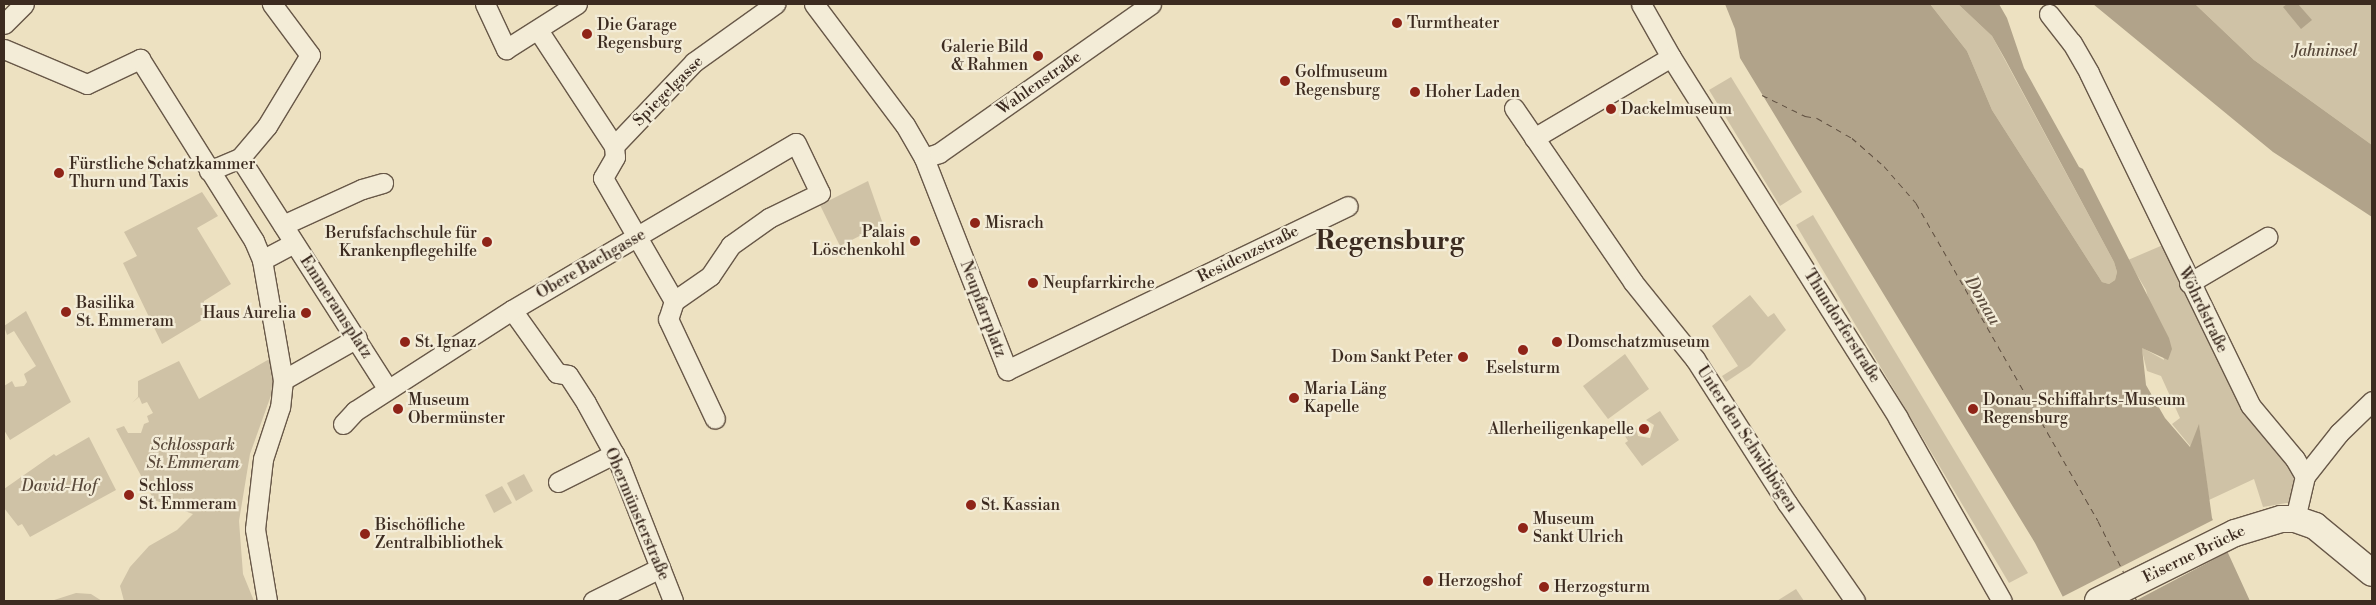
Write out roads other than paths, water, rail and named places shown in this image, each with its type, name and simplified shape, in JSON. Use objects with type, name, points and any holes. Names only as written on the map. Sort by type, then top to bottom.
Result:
[{"type":"street","points":[[4,24],[24,4]]},
{"type":"street","points":[[209,171],[240,158],[268,126],[310,55],[272,4]]},
{"type":"street","points":[[485,4],[506,50],[576,4]]},
{"type":"street","name":"Spiegelgasse","points":[[614,146],[694,62],[774,4]]},
{"type":"street","name":"Neupfarrplatz","points":[[814,4],[905,125],[924,158],[1007,370],[1176,290]]},
{"type":"street","name":"Wahlenstraße","points":[[924,158],[939,153],[1151,4]]},
{"type":"street","name":"Thundorferstraße","points":[[1642,4],[1671,57],[1837,316],[1968,536],[2002,601]]},
{"type":"street","name":"Wöhrdstraße","points":[[2049,14],[2072,43],[2089,73],[2250,405],[2295,459],[2305,476]]},
{"type":"street","points":[[538,30],[614,146],[615,157],[603,178],[636,238],[674,300],[668,319],[715,418]]},
{"type":"street","points":[[4,49],[87,84],[140,59],[254,241],[262,260],[283,380],[280,407],[263,459],[255,529],[266,601]]},
{"type":"street","points":[[1534,138],[1671,57]]},
{"type":"street","name":"Unter den Schwibbögen","points":[[1514,108],[1633,282],[1695,359],[1787,503],[1855,601]]},
{"type":"street","name":"Obere Bachgasse","points":[[342,424],[355,411],[512,310],[796,143],[820,193],[769,218],[731,245],[710,276],[674,300]]},
{"type":"street","name":"Emmeramsplatz","points":[[240,158],[388,389]]},
{"type":"street","points":[[283,225],[362,189],[383,183]]},
{"type":"street","name":"Residenzstraße","points":[[1176,290],[1348,206]]},
{"type":"street","points":[[2190,283],[2267,237]]},
{"type":"street","points":[[262,260],[294,243]]},
{"type":"street","name":"Obermünsterstraße","points":[[512,310],[557,373],[568,375],[614,454],[673,601]]},
{"type":"street","points":[[283,380],[357,338]]},
{"type":"street","points":[[2372,401],[2338,433],[2305,476],[2295,519],[2315,526],[2372,573]]},
{"type":"street","points":[[558,482],[614,454]]},
{"type":"street","name":"Eiserne Brücke","points":[[2098,601],[2231,535],[2268,521],[2295,519]]},
{"type":"street","points":[[593,601],[660,568]]},
{"type":"water","name":"Donau","points":[[1725,4],[1930,4],[1967,51],[1992,110],[2102,282],[2109,284],[2115,280],[2117,272],[2114,262],[2005,59],[1992,36],[1958,4],[1999,4],[2007,18],[2024,68],[2079,167],[2083,169],[2169,338],[2172,349],[2168,360],[2142,348],[2146,385],[2165,418],[2190,447],[2199,424],[2212,518],[2250,601],[2065,601],[2035,543],[1740,58],[1735,29]]},
{"type":"water","points":[[2093,4],[2195,4],[2254,60],[2372,145],[2372,217],[2273,152]]},
{"type":"water","points":[[2287,4],[2298,4],[2312,20],[2301,29],[2283,7]]},
{"type":"place","name":"Turmtheater","points":[[1397,23]]},
{"type":"place","name":"Die Garage Regensburg","points":[[587,34]]},
{"type":"place","name":"Galerie Bild & Rahmen","points":[[1038,56]]},
{"type":"place","name":"Golfmuseum Regensburg","points":[[1285,81]]},
{"type":"place","name":"Hoher Laden","points":[[1415,92]]},
{"type":"place","name":"Dackelmuseum","points":[[1611,109]]},
{"type":"place","name":"Fürstliche Schatzkammer Thurn und Taxis","points":[[59,173]]},
{"type":"place","name":"Misrach","points":[[975,223]]},
{"type":"place","name":"Palais Löschenkohl","points":[[915,241]]},
{"type":"place","name":"Berufsfachschule für Krankenpflegehilfe","points":[[487,242]]},
{"type":"place","name":"Neupfarrkirche","points":[[1033,283]]},
{"type":"place","name":"Basilika St. Emmeram","points":[[66,312]]},
{"type":"place","name":"Haus Aurelia","points":[[306,313]]},
{"type":"place","name":"St. Ignaz","points":[[405,342]]},
{"type":"place","name":"Domschatzmuseum","points":[[1557,342]]},
{"type":"place","name":"Eselsturm","points":[[1523,350]]},
{"type":"place","name":"Dom Sankt Peter","points":[[1463,357]]},
{"type":"place","name":"Maria Läng Kapelle","points":[[1294,398]]},
{"type":"place","name":"Museum Obermünster","points":[[398,409]]},
{"type":"place","name":"Donau-Schiffahrts-Museum Regensburg","points":[[1973,409]]},
{"type":"place","name":"Allerheiligenkapelle","points":[[1644,429]]},
{"type":"place","name":"Schloss St. Emmeram","points":[[129,495]]},
{"type":"place","name":"St. Kassian","points":[[971,505]]},
{"type":"place","name":"Museum Sankt Ulrich","points":[[1523,528]]},
{"type":"place","name":"Bischöfliche Zentralbibliothek","points":[[365,534]]},
{"type":"place","name":"Herzogshof","points":[[1428,581]]},
{"type":"place","name":"Herzogsturm","points":[[1544,587]]},
{"type":"district","name":"Regensburg","points":[[1390,242]]},
{"type":"park label","name":"Jahninsel","points":[[2325,51]]},
{"type":"park label","name":"Schlosspark St. Emmeram","points":[[193,454]]},
{"type":"park label","name":"David-Hof","points":[[59,486]]}]
